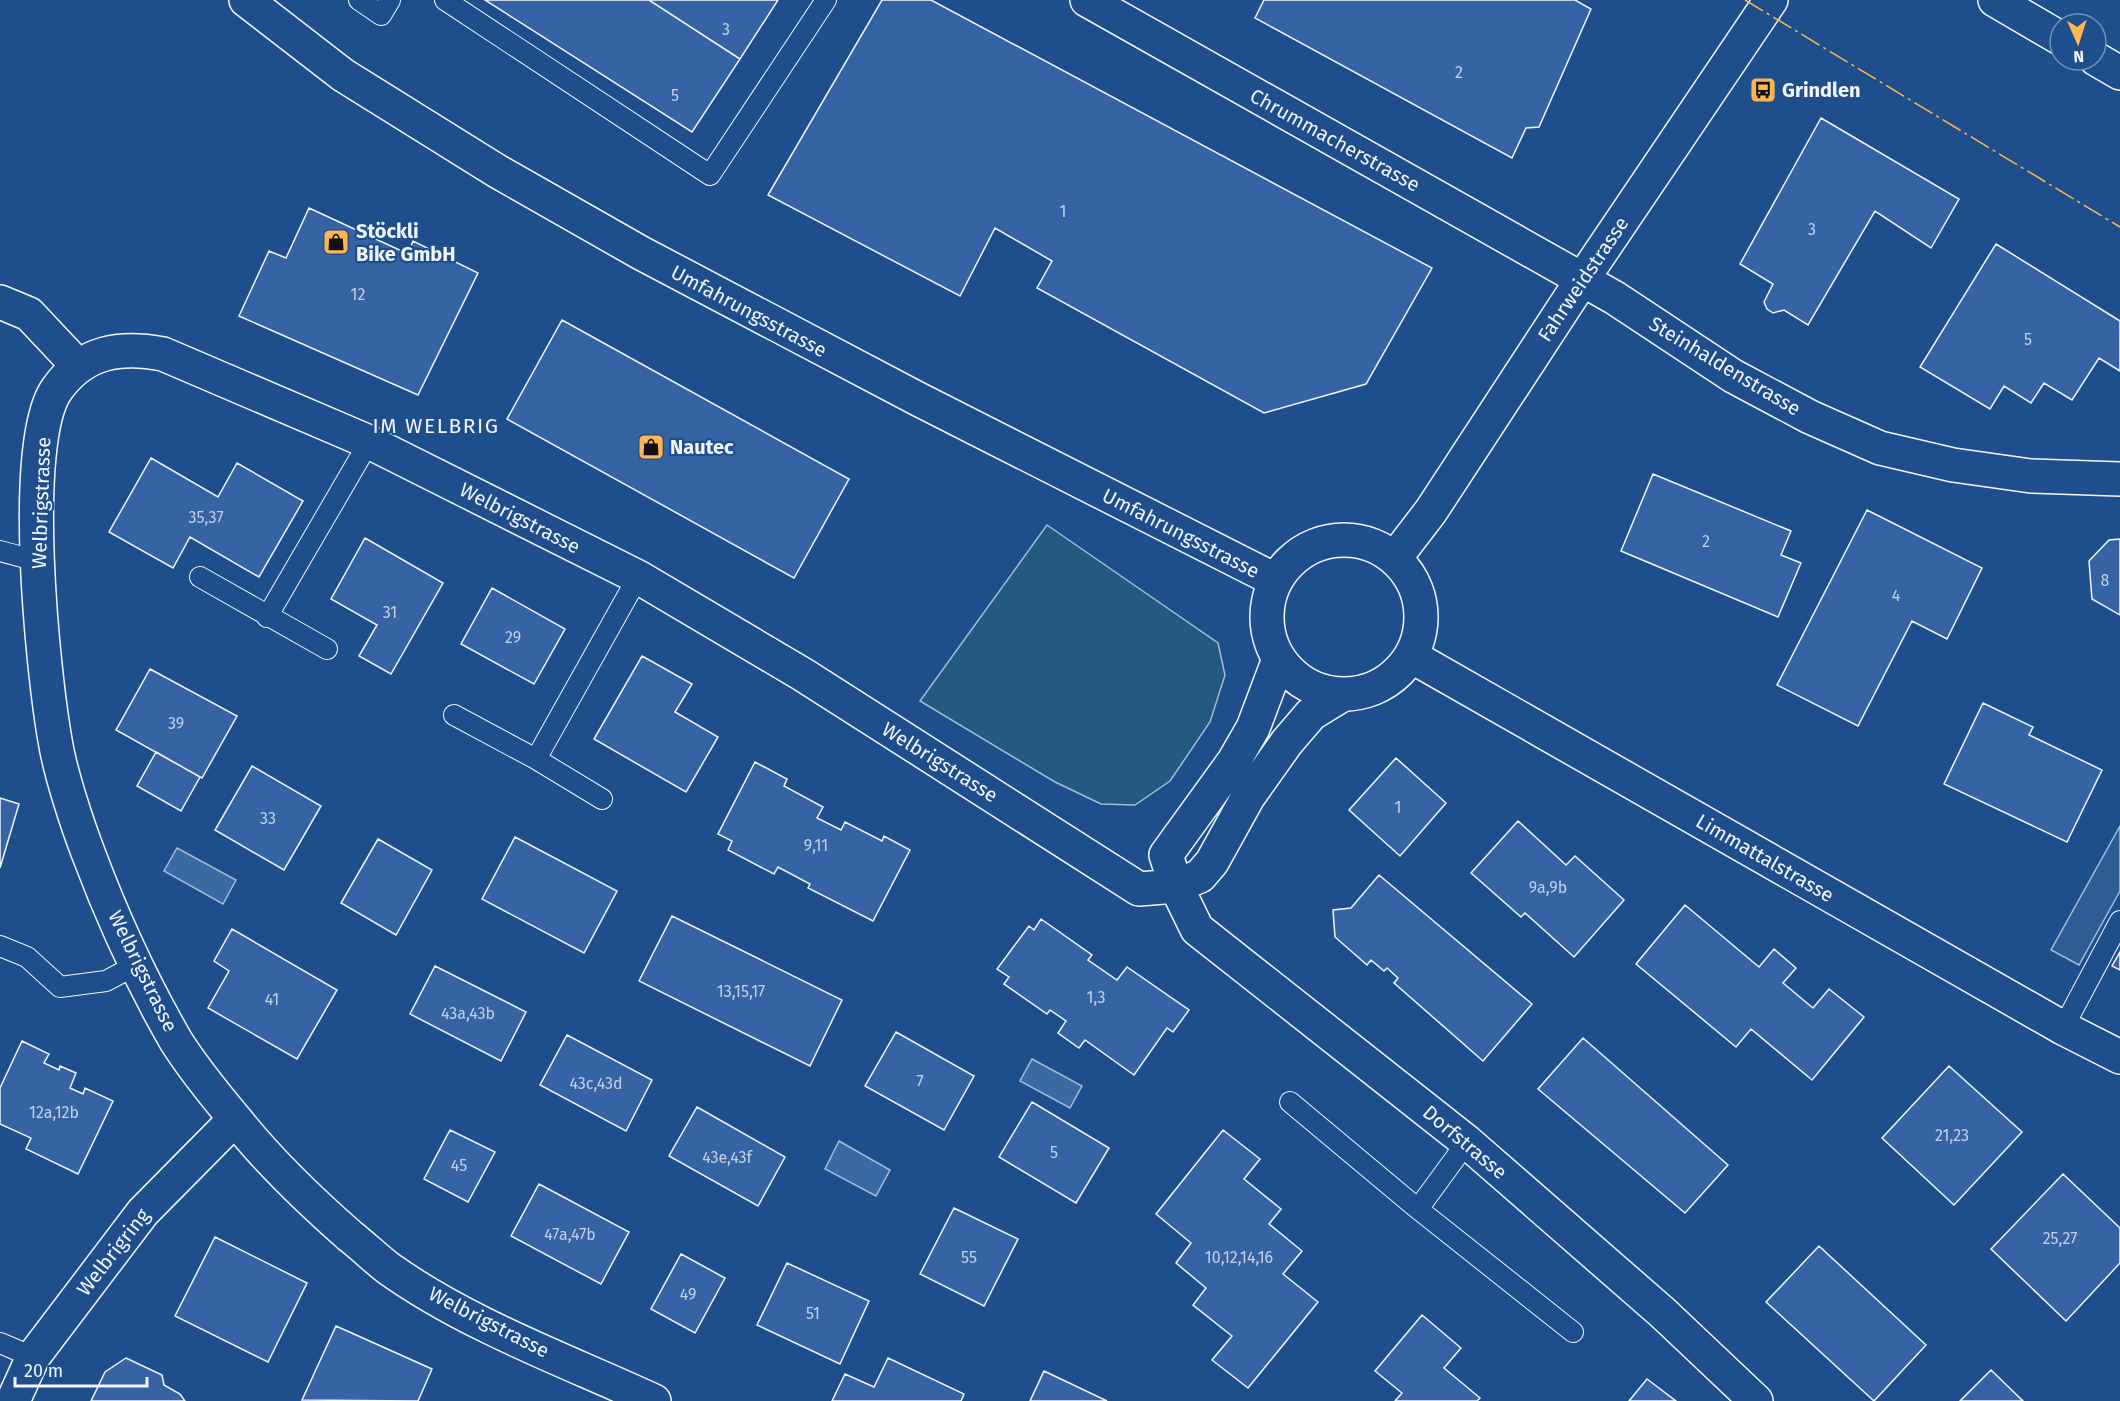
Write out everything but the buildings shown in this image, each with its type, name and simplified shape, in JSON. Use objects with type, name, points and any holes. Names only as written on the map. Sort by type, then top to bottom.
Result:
[{"type":"main road","name":"Umfahrungsstrasse","points":[[246,0],[343,75],[479,160],[641,254],[907,394],[1275,580]]},
{"type":"main road","name":"Chrummacherstrasse","points":[[1087,0],[1582,280]]},
{"type":"main road","name":"Fahrweidstrasse","points":[[1395,558],[1431,511],[1582,280],[1771,0]]},
{"type":"main road","points":[[1995,0],[2048,31]]},
{"type":"main road","name":"Steinhaldenstrasse","points":[[1582,280],[1616,298],[1733,376],[1810,417],[1880,448],[1953,465],[2031,476],[2120,479]]},
{"type":"main road","points":[[0,302],[29,314],[78,366]]},
{"type":"main road","name":"Welbrigstrasse","points":[[654,1401],[463,1313],[387,1267],[275,1167],[178,1044],[136,965],[88,853],[55,742],[37,561],[42,428],[55,392],[78,366],[104,354],[134,348],[163,354],[369,442],[638,577],[802,674],[1139,889],[1176,886]]},
{"type":"main road","points":[[1349,539],[1371,544],[1395,558],[1410,576],[1421,602],[1421,628],[1411,656],[1385,683],[1359,693],[1342,695],[1328,692],[1299,680],[1279,659],[1268,634],[1267,607],[1275,580],[1288,562],[1306,549],[1327,541],[1349,539]]},
{"type":"main road","name":"Limmattalstrasse","points":[[1411,656],[2063,1028],[2120,1057]]},
{"type":"main road","name":"Dorfstrasse","points":[[1279,659],[1253,728],[1234,760],[1166,855],[1176,886],[1197,929],[1467,1142],[1663,1313],[1756,1401]]},
{"type":"main road","points":[[1176,886],[1200,876],[1212,862],[1248,796],[1287,742],[1311,714],[1342,695]]},
{"type":"main road","name":"Welbrigring","points":[[13,1401],[33,1357],[143,1212],[235,1119]]},
{"type":"lane","points":[[359,0],[381,15],[390,0]]},
{"type":"lane","points":[[445,0],[710,175],[826,0]]},
{"type":"lane","points":[[267,617],[369,442]]},
{"type":"lane","points":[[0,551],[37,561]]},
{"type":"lane","points":[[200,577],[327,649]]},
{"type":"lane","points":[[536,759],[638,577]]},
{"type":"lane","points":[[454,715],[536,759],[602,799]]},
{"type":"lane","points":[[2063,1028],[2120,921]]},
{"type":"lane","points":[[0,946],[27,957],[60,987],[106,981],[136,965]]},
{"type":"lane","points":[[1290,1102],[1418,1209],[1573,1332]]},
{"type":"lane","points":[[1418,1209],[1467,1142]]},
{"type":"lane","points":[[0,1342],[33,1357]]},
{"type":"shaded area","points":[[1047,525],[1218,643],[1225,675],[1210,722],[1170,781],[1135,805],[1101,804],[1055,782],[920,701]]},
{"type":"shaded area","points":[[2120,826],[2120,891],[2079,965],[2051,950]]},
{"type":"shaded area","points":[[177,848],[236,880],[223,904],[164,871]]},
{"type":"shaded area","points":[[1032,1059],[1082,1086],[1070,1108],[1020,1081]]},
{"type":"shaded area","points":[[839,1141],[890,1170],[876,1196],[825,1169]]},
{"type":"power","points":[[1745,0],[2120,227]]},
{"type":"place","name":"Grindlen","points":[[1763,90]]},
{"type":"place","name":"Stöckli Bike GmbH","points":[[336,242]]},
{"type":"place","name":"Nautec","points":[[651,447]]},
{"type":"district","name":"IM WELBRIG","points":[[436,426]]}]
